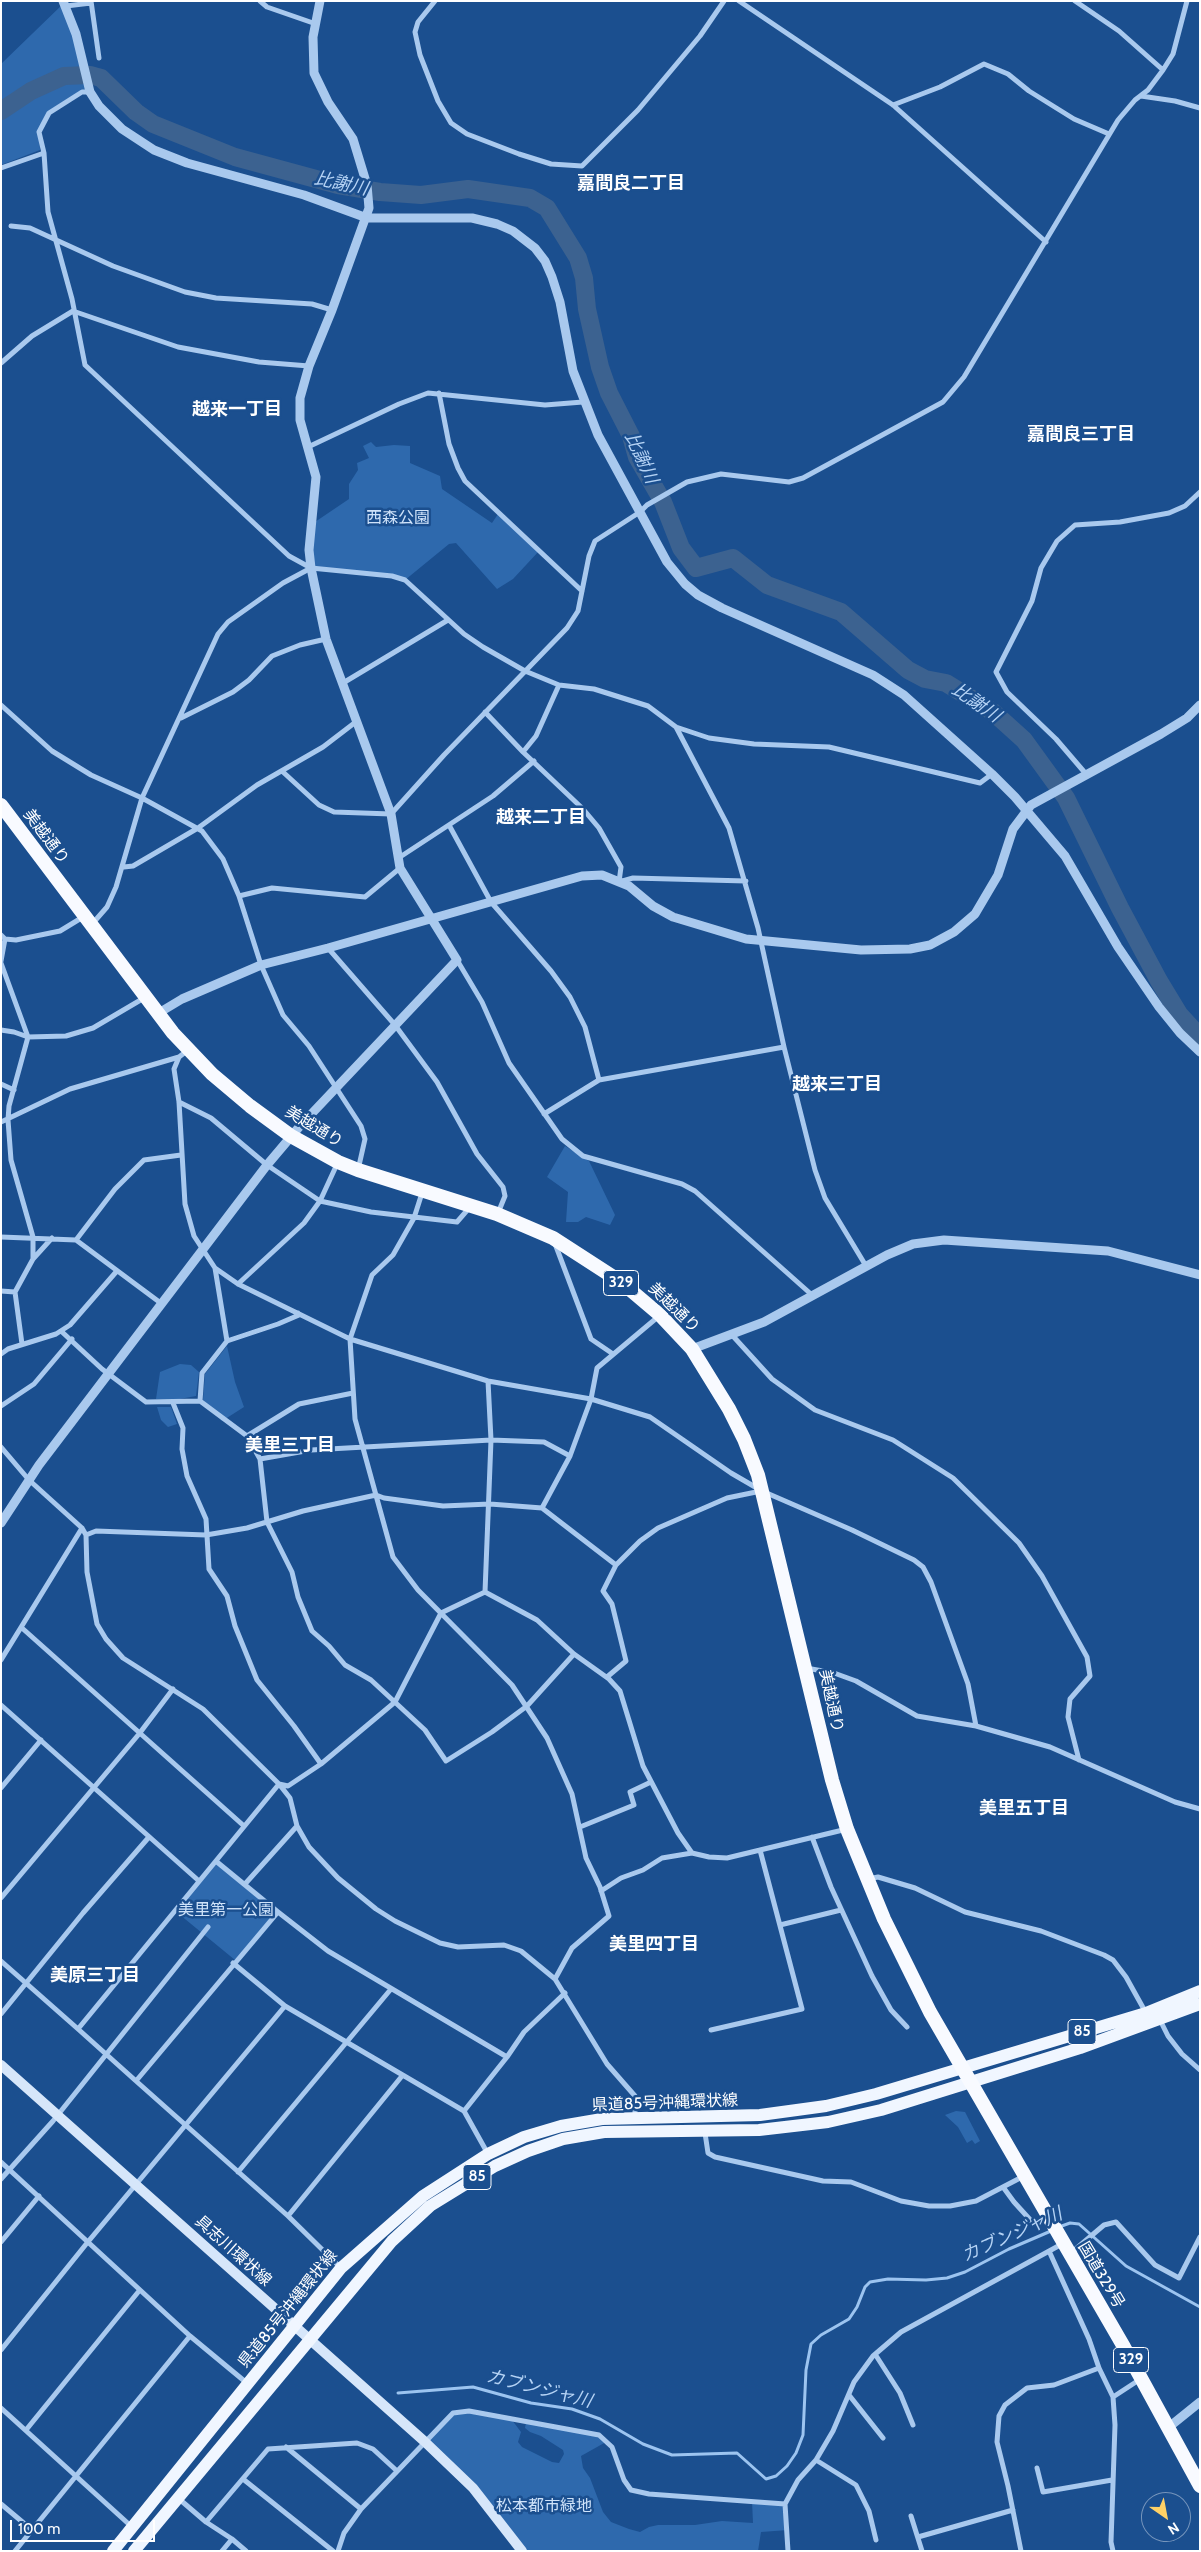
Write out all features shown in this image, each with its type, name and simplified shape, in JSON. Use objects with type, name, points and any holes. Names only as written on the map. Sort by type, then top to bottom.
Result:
[{"type":"highway","name":"美越通り","points":[[1,805],[184,1053],[224,1085],[291,1136],[338,1162],[497,1214],[553,1238],[621,1282],[660,1315],[692,1349],[720,1391],[752,1458],[806,1668],[822,1744],[847,1829],[884,1919],[930,2012],[971,2083]]},
{"type":"highway","name":"国道329号","points":[[971,2083],[1024,2176],[1044,2221],[1063,2245],[1142,2378],[1200,2486]]},
{"type":"main road","name":"県道85号沖縄環状線","points":[[113,2551],[341,2268],[423,2196],[488,2154],[524,2137],[561,2126],[635,2117],[704,2118],[760,2115],[826,2106],[876,2094],[1146,2013],[1200,1991]]},
{"type":"main road","name":"県道85号沖縄環状線","points":[[134,2551],[392,2240],[430,2206],[494,2166],[528,2151],[564,2139],[604,2132],[759,2130],[828,2122],[881,2110],[971,2083],[1160,2020],[1200,2004]]},
{"type":"main road","name":"具志川環状線","points":[[1,2065],[309,2341],[424,2441],[473,2488],[522,2551]]},
{"type":"street","points":[[260,1],[267,7],[316,24]]},
{"type":"street","points":[[320,1],[313,37],[314,73],[328,102],[353,139],[367,185],[369,208],[367,218],[309,366],[300,398],[300,420],[316,477],[309,550],[326,639],[391,814],[400,857],[400,868],[482,1002],[509,1062],[562,1139],[583,1156],[682,1184],[694,1191],[812,1295]]},
{"type":"street","points":[[435,1],[418,22],[415,32],[420,55],[438,101],[451,123],[467,134],[519,154],[551,164],[582,166],[638,110],[700,36],[724,1]]},
{"type":"street","points":[[739,1],[893,106],[1046,242]]},
{"type":"street","points":[[1075,1],[1119,31],[1163,70]]},
{"type":"street","points":[[283,772],[319,805],[334,812],[391,814],[485,712],[567,628],[578,611],[595,541],[640,512],[648,504],[687,482],[721,474],[789,482],[803,478],[943,402],[956,389],[1118,120],[1142,96],[1163,70],[1175,46],[1187,1]]},
{"type":"street","points":[[99,58],[91,2],[64,4],[76,34],[90,92],[110,118],[154,150],[187,163],[304,195],[367,218],[472,218],[497,224],[525,239],[545,261],[552,277],[560,302],[573,371],[583,402],[598,435],[667,562],[685,584],[698,595],[722,608],[873,675],[904,695],[992,774],[1065,856],[1118,947],[1159,1007],[1180,1033],[1200,1052]]},
{"type":"street","points":[[893,106],[940,87],[984,64],[1008,74],[1028,91],[1074,119],[1109,134]]},
{"type":"street","points":[[90,92],[82,92],[49,113],[39,132],[44,153],[48,212],[73,311],[84,365],[94,377],[289,556],[311,568],[392,576],[405,580],[448,620],[483,647],[525,671],[558,685],[594,688],[648,706],[676,727],[709,738],[734,742],[829,747],[980,783],[992,774]]},
{"type":"street","points":[[1142,96],[1200,108]]},
{"type":"street","points":[[1,168],[44,153]]},
{"type":"street","points":[[11,226],[30,228],[113,266],[185,292],[216,298],[312,304],[332,310]]},
{"type":"street","points":[[1,363],[32,336],[73,311]]},
{"type":"street","points":[[73,311],[178,347],[274,364],[309,366]]},
{"type":"street","points":[[308,448],[399,404],[428,393],[545,405],[583,402]]},
{"type":"street","points":[[439,393],[450,444],[458,468],[465,481],[582,591]]},
{"type":"street","points":[[1086,774],[1056,740],[1007,692],[996,672],[1032,602],[1041,568],[1057,542],[1076,525],[1120,522],[1169,513],[1185,506],[1200,492]]},
{"type":"street","points":[[33,1259],[33,1237],[11,1160],[8,1120],[28,1037],[1,962],[3,937],[16,940],[60,931],[87,921],[99,919],[107,907],[124,866],[142,798],[218,634],[228,622],[283,583],[311,568]]},
{"type":"street","points":[[343,684],[448,620]]},
{"type":"street","points":[[180,718],[233,692],[249,680],[272,656],[300,645],[326,639]]},
{"type":"street","points":[[523,752],[536,736],[558,685]]},
{"type":"street","points":[[1,705],[52,751],[91,774],[142,798],[202,831],[223,859],[239,896],[261,965],[284,1015],[309,1046],[354,1112],[365,1139],[358,1170]]},
{"type":"street","points":[[157,1014],[182,999],[261,965],[328,948],[582,876],[602,875],[629,886],[652,906],[673,917],[760,942],[861,950],[910,949],[930,945],[963,925],[984,901],[998,875],[1014,829],[1026,810],[1050,794],[1161,734],[1186,718],[1200,705]]},
{"type":"street","points":[[485,712],[523,752],[583,809],[599,828],[621,867],[618,882]]},
{"type":"street","points":[[124,866],[133,866],[198,828],[257,785],[283,772],[357,721]]},
{"type":"street","points":[[676,727],[722,812],[746,881],[784,1047],[815,1170],[824,1198],[866,1266]]},
{"type":"street","points":[[400,857],[493,796],[534,762]]},
{"type":"street","points":[[449,825],[491,902],[551,971],[570,997],[585,1027],[599,1080]]},
{"type":"street","points":[[239,896],[272,888],[365,897],[400,868]]},
{"type":"street","points":[[618,882],[633,878],[746,881]]},
{"type":"street","points":[[328,948],[395,1025],[437,1082],[477,1154],[503,1187],[505,1196],[497,1214]]},
{"type":"street","points":[[1,1523],[29,1480],[108,1374],[203,1252],[266,1165],[457,960]]},
{"type":"street","points":[[1,1030],[28,1037],[66,1036],[93,1028],[145,998]]},
{"type":"street","points":[[544,1114],[599,1080],[784,1047]]},
{"type":"street","points":[[184,1053],[174,1069],[179,1102],[181,1155],[188,1220],[203,1252],[216,1268],[238,1284],[350,1339],[488,1381],[591,1399],[642,1414],[658,1422],[730,1473],[762,1491],[903,1554],[923,1567],[932,1582],[968,1684],[976,1726]]},
{"type":"street","points":[[1,1122],[70,1089],[184,1053]]},
{"type":"street","points":[[1,1084],[14,1090]]},
{"type":"street","points":[[179,1102],[210,1118],[266,1165],[320,1201],[371,1212],[457,1222],[472,1206]]},
{"type":"street","points":[[76,1240],[115,1189],[144,1160],[181,1155]]},
{"type":"street","points":[[238,1284],[304,1223],[320,1201],[338,1162]]},
{"type":"street","points":[[422,1190],[414,1218],[393,1255],[372,1275],[350,1339],[355,1419],[393,1557],[418,1590],[512,1685],[564,1771],[572,1794],[586,1858],[601,1891],[609,1916],[572,1948],[555,1979]]},
{"type":"street","points":[[1,1237],[76,1240],[162,1305]]},
{"type":"street","points":[[22,1344],[15,1292],[33,1259],[52,1238]]},
{"type":"street","points":[[553,1238],[591,1339],[614,1354]]},
{"type":"street","points":[[692,1349],[764,1322],[866,1266],[913,1244],[944,1240],[1108,1251],[1200,1275]]},
{"type":"street","points":[[216,1268],[227,1341]]},
{"type":"street","points":[[1,1354],[8,1349],[61,1331],[70,1325],[116,1272]]},
{"type":"street","points":[[1,1291],[15,1292]]},
{"type":"street","points":[[200,1401],[202,1373],[227,1341],[278,1324],[299,1315],[298,1313]]},
{"type":"street","points":[[542,1508],[570,1456],[591,1399],[597,1368],[660,1315]]},
{"type":"street","points":[[61,1331],[72,1339],[108,1374],[146,1402],[200,1401],[247,1436],[260,1459],[267,1522],[292,1572],[298,1597],[312,1630],[345,1665],[371,1680],[425,1730],[446,1761],[492,1732],[526,1706],[574,1654]]},
{"type":"street","points":[[732,1335],[772,1379],[815,1410],[893,1440],[953,1478],[1019,1543],[1042,1576],[1087,1657],[1090,1676],[1070,1699],[1068,1717],[1079,1760]]},
{"type":"street","points":[[1,1406],[34,1384],[72,1339]]},
{"type":"street","points":[[485,1592],[490,1504],[491,1440],[488,1381]]},
{"type":"street","points":[[247,1436],[299,1404],[354,1393]]},
{"type":"street","points":[[173,1403],[183,1428],[182,1449],[187,1476],[206,1519],[209,1569],[227,1596],[235,1626],[257,1680],[294,1726],[321,1764]]},
{"type":"street","points":[[260,1459],[311,1450],[491,1440],[544,1442],[570,1456]]},
{"type":"street","points":[[1,1447],[29,1480],[82,1528],[86,1536],[87,1572],[98,1624],[106,1640],[123,1658],[203,1710],[279,1784],[290,1798],[297,1826],[309,1847],[338,1878],[395,1921],[440,1943],[458,1947],[504,1945],[521,1952],[555,1979],[607,2064],[635,2096],[635,2117]]},
{"type":"street","points":[[607,1677],[626,1661],[612,1604],[603,1591],[616,1565],[640,1540],[658,1528],[727,1498],[762,1491]]},
{"type":"street","points":[[86,1536],[96,1531],[206,1535],[376,1495],[384,1498],[443,1506],[490,1504],[528,1505],[542,1508],[616,1565]]},
{"type":"street","points":[[1,1660],[82,1528]]},
{"type":"street","points":[[279,1784],[288,1786],[321,1764],[395,1702],[441,1613],[485,1592]]},
{"type":"street","points":[[485,1592],[537,1620],[574,1654],[607,1677],[620,1691],[643,1766],[678,1833],[692,1853]]},
{"type":"street","points":[[22,1628],[244,1826]]},
{"type":"street","points":[[806,1668],[834,1673],[856,1681],[917,1716],[976,1726],[1022,1737],[1174,1802],[1200,1809]]},
{"type":"street","points":[[1,1898],[139,1734],[173,1689]]},
{"type":"street","points":[[1,1705],[199,1882]]},
{"type":"street","points":[[1,1788],[41,1740]]},
{"type":"street","points":[[580,1827],[634,1805],[630,1792],[651,1782]]},
{"type":"street","points":[[78,2029],[217,1862],[279,1784]]},
{"type":"street","points":[[245,1884],[297,1826]]},
{"type":"street","points":[[601,1891],[621,1878],[643,1870],[662,1858],[692,1853],[709,1857],[727,1858],[847,1829]]},
{"type":"street","points":[[1,2014],[149,1837]]},
{"type":"street","points":[[812,1838],[841,1910],[876,1984],[891,2010],[907,2027]]},
{"type":"street","points":[[711,2030],[802,2009],[760,1850]]},
{"type":"street","points":[[217,1862],[328,1951],[507,2057]]},
{"type":"street","points":[[867,1879],[878,1877],[915,1888],[965,1912],[1041,1931],[1104,1955],[1113,1960],[1126,1977],[1146,2013]]},
{"type":"street","points":[[780,1925],[841,1910]]},
{"type":"street","points":[[136,2081],[233,1963],[278,1912]]},
{"type":"street","points":[[1,2179],[58,2115],[208,1927]]},
{"type":"street","points":[[1,1961],[288,2216],[341,2268]]},
{"type":"street","points":[[233,1963],[285,2006],[464,2111],[488,2154]]},
{"type":"street","points":[[238,2172],[347,2044],[391,1989]]},
{"type":"street","points":[[464,2111],[507,2057],[524,2032],[565,1993]]},
{"type":"street","points":[[1,2350],[87,2242],[285,2006]]},
{"type":"street","points":[[1160,2020],[1168,2036],[1182,2054],[1200,2070]]},
{"type":"street","points":[[288,2216],[402,2076]]},
{"type":"street","points":[[705,2132],[708,2154],[715,2158],[823,2181],[851,2182],[901,2201],[939,2207],[963,2205],[976,2201],[1024,2176]]},
{"type":"street","points":[[1,2162],[139,2291],[248,2384]]},
{"type":"street","points":[[1003,2187],[1034,2224],[1044,2221]]},
{"type":"street","points":[[1,2242],[39,2196]]},
{"type":"street","points":[[788,2551],[785,2504],[798,2480],[816,2460],[833,2431],[854,2382],[875,2354],[901,2332],[1049,2251],[1063,2245],[1086,2242],[1104,2225],[1116,2222],[1155,2266],[1179,2278],[1200,2237]]},
{"type":"street","points":[[1049,2251],[1090,2339],[1099,2368],[1112,2397],[1115,2425],[1111,2542],[1113,2551]]},
{"type":"street","points":[[26,2430],[139,2291]]},
{"type":"street","points":[[15,2551],[190,2336]]},
{"type":"street","points":[[875,2354],[900,2393],[913,2425]]},
{"type":"street","points":[[1021,2551],[996,2442],[997,2426],[1005,2405],[1027,2388],[1054,2385],[1099,2368]]},
{"type":"street","points":[[1112,2397],[1142,2378]]},
{"type":"street","points":[[848,2395],[883,2438]]},
{"type":"street","points":[[1168,2427],[1200,2402]]},
{"type":"street","points":[[1,2408],[132,2527]]},
{"type":"street","points":[[338,2551],[344,2533],[361,2509],[424,2441],[454,2413],[469,2411],[598,2435],[612,2447],[624,2480],[631,2490],[649,2494],[785,2504]]},
{"type":"street","points":[[206,2522],[268,2449],[357,2443],[373,2449],[397,2471]]},
{"type":"street","points":[[286,2447],[361,2509]]},
{"type":"street","points":[[816,2460],[856,2485],[869,2511],[876,2540]]},
{"type":"street","points":[[1037,2468],[1043,2492],[1112,2480]]},
{"type":"street","points":[[242,2479],[333,2551]]},
{"type":"street","points":[[178,2498],[206,2522],[232,2538],[246,2551]]},
{"type":"street","points":[[1,2504],[32,2530]]},
{"type":"street","points":[[918,2537],[1013,2510]]},
{"type":"street","points":[[910,2516],[922,2551]]},
{"type":"street","points":[[222,2551],[232,2538]]},
{"type":"green space","points":[[64,3],[90,92],[82,92],[49,113],[39,132],[40,150],[1,165],[1,64]]},
{"type":"green space","name":"西森公園","points":[[371,442],[376,447],[410,446],[410,463],[440,476],[442,489],[492,523],[498,514],[539,551],[513,579],[497,589],[456,543],[449,544],[405,580],[392,576],[311,568],[312,524],[349,499],[349,484],[358,470],[357,463],[369,458],[363,446]]},
{"type":"green space","points":[[565,1146],[589,1161],[615,1215],[610,1225],[586,1217],[578,1222],[566,1222],[568,1192],[547,1177]]},
{"type":"green space","points":[[227,1346],[235,1382],[244,1407],[222,1421],[203,1400],[205,1374]]},
{"type":"green space","points":[[180,1364],[191,1365],[199,1372],[196,1396],[174,1400],[156,1399],[160,1372]]},
{"type":"green space","points":[[157,1407],[171,1407],[177,1424],[168,1427],[161,1420]]},
{"type":"green space","name":"美里第一公園","points":[[217,1862],[278,1912],[235,1960],[174,1910]]},
{"type":"green space","points":[[956,2111],[965,2112],[980,2141],[975,2144],[972,2140],[967,2143],[958,2127],[945,2115]]},
{"type":"green space","name":"松本都市緑地","points":[[469,2411],[512,2420],[521,2432],[518,2442],[522,2447],[552,2462],[559,2463],[564,2454],[563,2450],[541,2436],[530,2432],[525,2428],[526,2422],[599,2435],[606,2442],[581,2456],[583,2468],[590,2478],[603,2512],[611,2522],[629,2529],[640,2532],[658,2525],[695,2525],[722,2521],[753,2523],[752,2501],[785,2504],[788,2530],[761,2532],[758,2551],[522,2551],[473,2488],[424,2441],[453,2413]]},
{"type":"waterway","name":"比謝川","points":[[1,111],[31,91],[64,76],[90,75],[101,78],[136,112],[153,124],[235,157],[338,185],[380,192],[421,195],[468,189],[530,198],[547,208],[578,258],[584,278],[587,309],[600,367],[609,393],[631,436],[637,457],[663,502],[681,548],[696,568],[733,558],[767,585],[841,612],[908,670],[925,679],[946,683],[993,712],[1024,740],[1066,798],[1120,908],[1159,981],[1179,1014],[1200,1037]]},
{"type":"waterway","name":"カブンジャ川","points":[[1059,2227],[1070,2223],[1079,2224],[1126,2266],[1200,2307]]},
{"type":"waterway","name":"カブンジャ川","points":[[398,2393],[473,2387],[531,2403],[572,2409],[600,2419],[643,2444],[672,2455],[737,2453],[766,2479],[776,2476],[787,2466],[796,2453],[803,2435],[806,2370],[811,2344],[821,2335],[849,2319],[857,2307],[865,2287],[870,2282],[888,2279],[926,2280],[947,2278],[965,2272],[1009,2249],[1051,2231]]},
{"type":"district","name":"嘉間良二丁目","points":[[631,184]]},
{"type":"district","name":"越来一丁目","points":[[237,410]]},
{"type":"district","name":"嘉間良三丁目","points":[[1081,435]]},
{"type":"district","name":"越来二丁目","points":[[541,818]]},
{"type":"district","name":"越来三丁目","points":[[837,1085]]},
{"type":"district","name":"美里三丁目","points":[[290,1446]]},
{"type":"district","name":"美里五丁目","points":[[1024,1809]]},
{"type":"district","name":"美里四丁目","points":[[654,1945]]},
{"type":"district","name":"美原三丁目","points":[[95,1976]]}]
